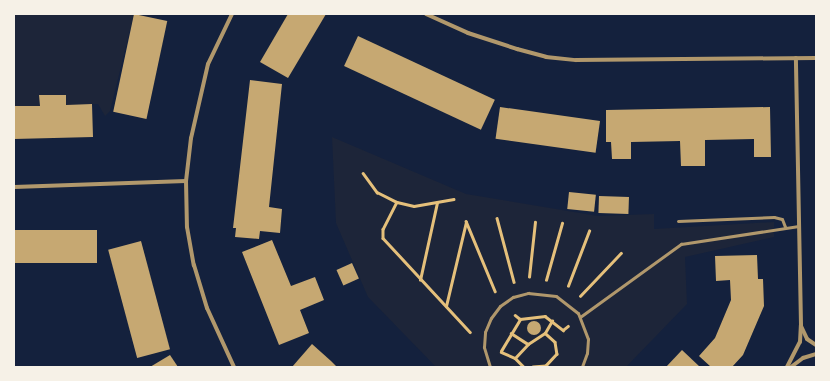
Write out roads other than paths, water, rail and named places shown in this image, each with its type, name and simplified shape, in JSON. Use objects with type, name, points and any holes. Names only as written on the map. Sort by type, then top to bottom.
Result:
[{"type":"street","points":[[232,14],[220,36],[207,71],[191,138],[186,181],[187,227],[194,266],[207,308],[234,367]]},
{"type":"street","points":[[426,14],[468,33],[546,57],[576,60],[816,58]]},
{"type":"street","points":[[787,367],[800,342],[801,325],[796,58]]},
{"type":"street","points":[[14,187],[186,181]]},
{"type":"street","points":[[801,325],[807,339],[816,345]]},
{"type":"street","points":[[792,367],[803,358],[816,354]]},
{"type":"lane","points":[[678,221],[774,217],[782,219],[785,227]]},
{"type":"lane","points":[[580,317],[681,244],[799,226]]},
{"type":"lane","points":[[490,367],[484,347],[491,318],[500,306],[518,296],[528,293],[543,293],[563,300],[571,306],[580,317],[588,339],[587,353],[582,367]]}]
